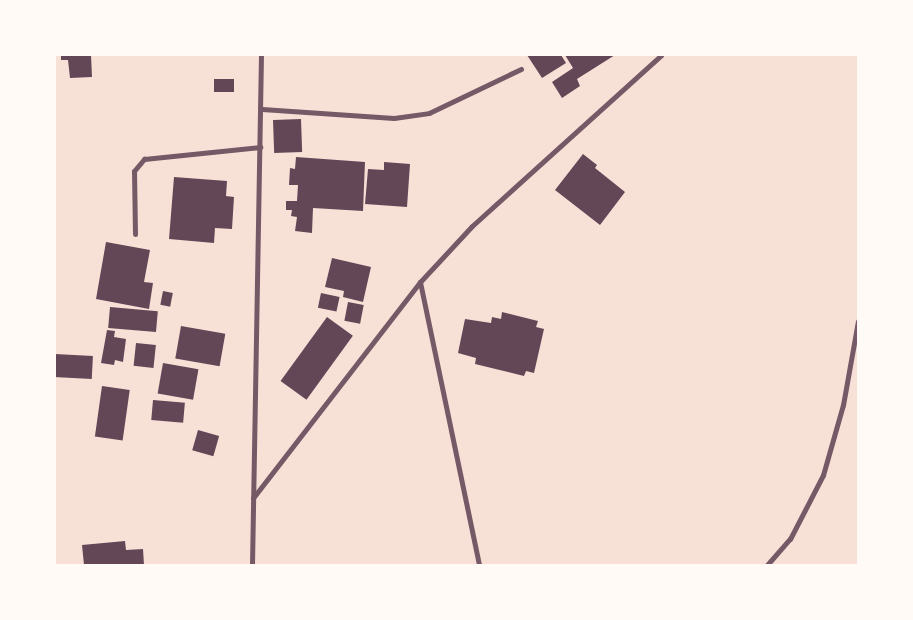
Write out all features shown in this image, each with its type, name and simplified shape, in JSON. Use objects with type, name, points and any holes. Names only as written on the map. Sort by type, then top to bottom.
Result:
[{"type":"street","points":[[252,565],[262,109],[261,55]]},
{"type":"street","points":[[253,498],[420,282],[472,226],[661,55]]},
{"type":"street","points":[[262,109],[394,118],[428,114],[521,69]]},
{"type":"street","points":[[134,234],[134,171],[144,158],[260,147]]},
{"type":"street","points":[[420,282],[479,565]]},
{"type":"street","points":[[767,565],[790,538],[822,475],[843,405],[858,321]]},
{"type":"building","points":[[61,55],[91,55],[92,77],[70,78],[68,60],[61,60]]},
{"type":"building","points":[[527,55],[561,55],[566,63],[542,78]]},
{"type":"building","points":[[565,55],[615,55],[577,79],[580,86],[562,98],[552,82],[573,68]]},
{"type":"building","points":[[214,79],[234,79],[234,92],[214,92]]},
{"type":"building","points":[[301,119],[302,152],[274,153],[273,120]]},
{"type":"building","points":[[583,154],[597,165],[595,168],[625,192],[600,225],[555,190]]},
{"type":"building","points":[[296,157],[365,162],[363,211],[313,208],[312,233],[295,231],[297,217],[291,216],[292,210],[286,210],[286,201],[297,201],[298,185],[289,185],[290,168],[295,169]]},
{"type":"building","points":[[384,162],[410,164],[407,207],[365,204],[368,169],[384,170]]},
{"type":"building","points":[[174,177],[227,181],[226,196],[234,197],[232,229],[215,228],[214,243],[169,239]]},
{"type":"building","points":[[106,242],[150,250],[144,282],[153,283],[149,309],[96,299]]},
{"type":"building","points":[[332,258],[371,267],[363,302],[343,297],[344,291],[325,287]]},
{"type":"building","points":[[163,291],[173,293],[170,307],[160,305]]},
{"type":"building","points":[[321,293],[340,297],[336,312],[318,308]]},
{"type":"building","points":[[348,302],[364,305],[360,324],[344,321]]},
{"type":"building","points":[[110,307],[158,311],[156,332],[108,328]]},
{"type":"building","points":[[502,312],[538,321],[536,327],[544,329],[534,373],[526,371],[524,376],[475,364],[476,358],[458,353],[465,319],[491,323],[492,317],[501,319]]},
{"type":"building","points":[[327,317],[353,336],[306,400],[281,381]]},
{"type":"building","points":[[181,326],[225,334],[220,366],[175,358]]},
{"type":"building","points":[[107,330],[115,331],[114,337],[126,339],[123,362],[115,360],[114,365],[101,363]]},
{"type":"building","points":[[136,343],[156,345],[153,368],[134,366]]},
{"type":"building","points":[[55,354],[93,356],[92,379],[55,377]]},
{"type":"building","points":[[163,363],[198,369],[193,400],[158,394]]},
{"type":"building","points":[[102,386],[130,390],[123,440],[95,437]]},
{"type":"building","points":[[153,400],[185,403],[183,423],[151,420]]},
{"type":"building","points":[[198,430],[219,436],[213,456],[192,450]]},
{"type":"building","points":[[125,541],[126,550],[143,549],[144,565],[84,565],[82,545]]}]
